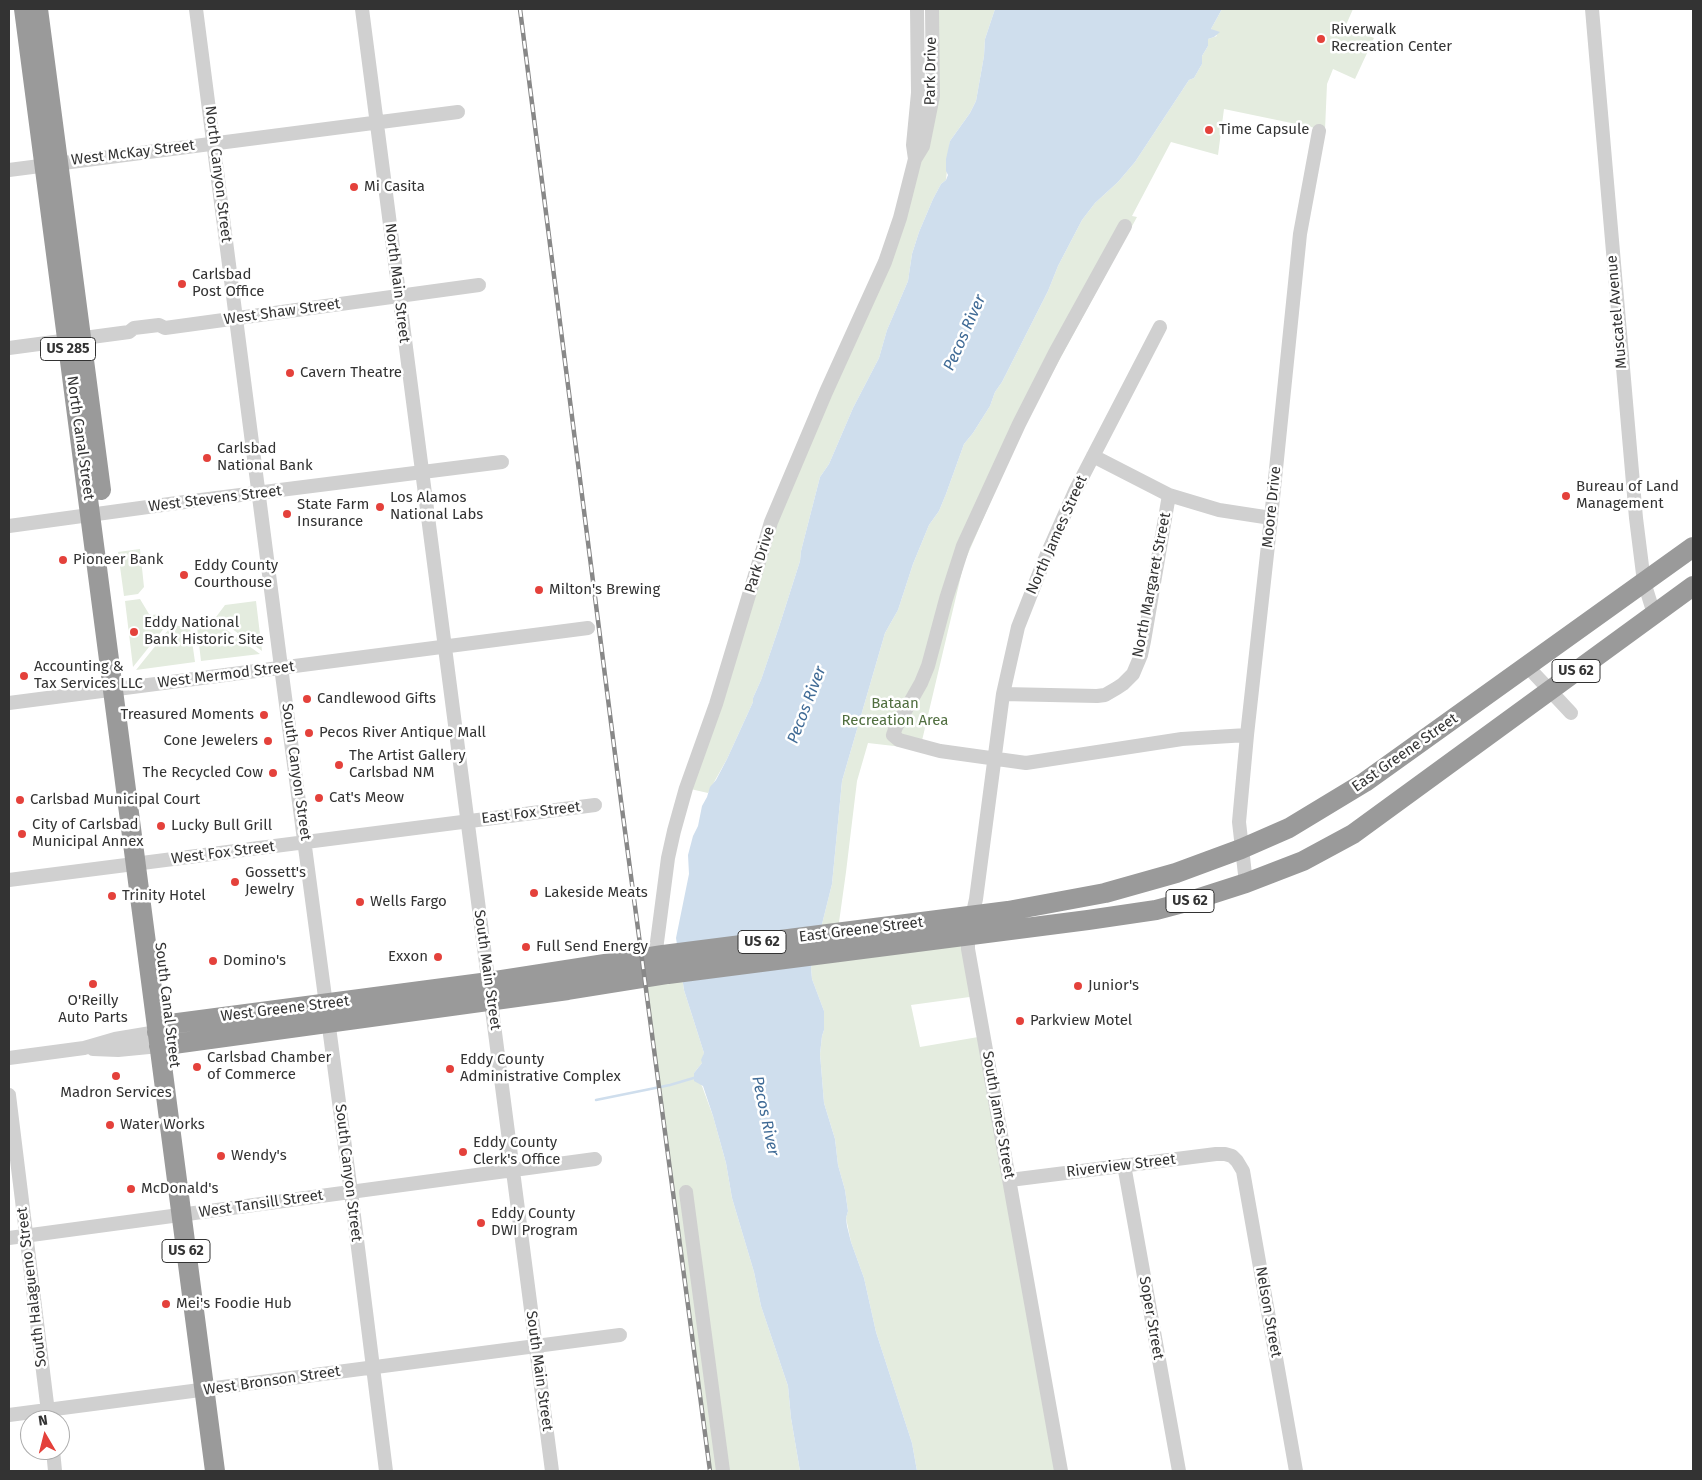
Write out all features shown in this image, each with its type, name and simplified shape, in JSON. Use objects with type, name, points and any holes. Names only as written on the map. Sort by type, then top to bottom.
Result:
[{"type":"highway","name":"North Canal Street","points":[[24,9],[51,164],[119,689]]},
{"type":"highway","name":"North Canal Street","points":[[38,9],[51,164]]},
{"type":"highway","name":"East Greene Street","points":[[659,962],[676,972],[856,940],[973,915],[1085,897],[1167,876],[1241,849],[1289,828],[1365,782],[1693,547]]},
{"type":"highway","name":"East Greene Street","points":[[490,992],[568,990],[659,962],[856,940],[968,935],[1088,920],[1173,906],[1246,883],[1303,861],[1353,834],[1693,586]]},
{"type":"highway","name":"South Canal Street","points":[[119,689],[210,1390],[215,1471]]},
{"type":"highway","points":[[1085,897],[1088,920]]},
{"type":"highway","name":"West Greene Street","points":[[165,1036],[326,1003],[490,992]]},
{"type":"highway","name":"West Greene Street","points":[[165,1036],[329,1023],[490,992]]},
{"type":"highway","name":"South Canal Street","points":[[210,1390],[227,1471]]},
{"type":"street","name":"North Canyon Street","points":[[196,9],[281,667]]},
{"type":"street","name":"North Main Street","points":[[362,9],[444,646]]},
{"type":"street","name":"Park Drive","points":[[915,160],[913,145],[918,93],[917,9]]},
{"type":"street","name":"Park Drive","points":[[659,962],[668,858],[680,809],[716,704],[772,522],[826,392],[885,262],[902,210],[915,160],[923,146],[933,96],[931,9]]},
{"type":"street","name":"Muscatel Avenue","points":[[1592,9],[1636,518],[1644,582],[1654,614]]},
{"type":"street","name":"West McKay Street","points":[[9,170],[458,112]]},
{"type":"street","name":"Moore Drive","points":[[1246,883],[1238,822],[1300,234],[1319,132]]},
{"type":"street","points":[[1126,226],[1019,424],[963,546],[928,666],[921,683],[894,732],[894,737],[920,746],[1026,763],[1182,739],[1247,735]]},
{"type":"street","name":"West Shaw Street","points":[[9,348],[129,332],[134,335],[160,332],[165,328],[479,285]]},
{"type":"street","name":"North James Street","points":[[993,758],[1003,694],[1018,627],[1030,594],[1093,456],[1160,327]]},
{"type":"street","points":[[1093,456],[1169,495],[1219,510],[1271,518]]},
{"type":"street","name":"West Stevens Street","points":[[9,526],[502,462]]},
{"type":"street","name":"North Margaret Street","points":[[1003,694],[1105,695],[1124,684],[1133,674],[1141,655],[1144,641],[1169,495]]},
{"type":"street","name":"West Mermod Street","points":[[9,703],[588,628]]},
{"type":"street","name":"South Main Street","points":[[444,646],[552,1471]]},
{"type":"street","points":[[1528,666],[1571,713]]},
{"type":"street","name":"South Canyon Street","points":[[281,667],[306,843],[386,1471]]},
{"type":"street","name":"South James Street","points":[[993,758],[976,899],[968,935],[968,949],[1061,1471]]},
{"type":"street","name":"East Fox Street","points":[[467,822],[595,805]]},
{"type":"street","name":"West Fox Street","points":[[9,880],[467,822]]},
{"type":"street","name":"West Greene Street","points":[[9,1058],[84,1048],[118,1050],[165,1036]]},
{"type":"street","name":"South Halagueno Street","points":[[9,1095],[47,1410]]},
{"type":"street","name":"Riverview Street","points":[[1010,1180],[1216,1154],[1232,1156]]},
{"type":"street","name":"Nelson Street","points":[[1232,1156],[1243,1171],[1296,1471]]},
{"type":"street","name":"West Tansill Street","points":[[9,1238],[595,1159]]},
{"type":"street","name":"Soper Street","points":[[1124,1165],[1179,1471]]},
{"type":"street","points":[[686,1192],[723,1471]]},
{"type":"street","name":"West Bronson Street","points":[[70,1410],[130,1398],[210,1390],[620,1335]]},
{"type":"green space","points":[[932,9],[995,9],[985,39],[976,101],[970,113],[950,141],[946,180],[941,184],[933,199],[919,232],[912,254],[908,281],[887,330],[879,358],[853,408],[829,464],[820,477],[800,561],[753,702],[727,759],[708,793],[686,788],[759,567],[876,285],[923,146]]},
{"type":"green space","name":"Bataan Recreation Area","points":[[1222,9],[1353,9],[1346,25],[1374,38],[1355,79],[1333,69],[1327,84],[1325,130],[1224,109],[1218,155],[1171,142],[1132,216],[1137,217],[1023,427],[964,563],[920,749],[868,743],[857,781],[835,951],[968,935],[977,996],[911,1005],[920,1047],[984,1036],[1061,1471],[917,1471],[912,1443],[876,1332],[864,1278],[851,1242],[846,1218],[848,1211],[845,1190],[838,1165],[835,1139],[824,1103],[820,1054],[824,1030],[824,1011],[812,979],[811,968],[832,884],[842,781],[885,633],[898,610],[913,564],[929,525],[939,511],[964,444],[990,406],[995,392],[1002,382],[1082,220],[1095,203],[1118,182],[1135,162],[1189,80],[1194,78],[1202,64],[1202,56],[1208,46],[1208,39],[1217,36],[1211,29]]},
{"type":"green space","points":[[140,549],[144,587],[138,594],[124,596],[118,552]]},
{"type":"green space","points":[[140,599],[149,614],[160,614],[169,622],[133,667],[125,601]]},
{"type":"green space","points":[[256,601],[262,651],[216,617],[225,605]]},
{"type":"green space","points":[[213,620],[260,654],[201,661],[197,627]]},
{"type":"green space","points":[[173,624],[190,627],[195,662],[136,670]]},
{"type":"green space","points":[[681,972],[684,990],[704,1053],[702,1063],[694,1073],[702,1086],[713,1116],[726,1163],[732,1198],[754,1272],[761,1306],[788,1386],[791,1418],[800,1471],[710,1471],[645,977]]},
{"type":"water","name":"Pecos River","points":[[995,9],[1222,9],[1211,29],[1220,32],[1208,39],[1208,46],[1202,56],[1202,64],[1194,78],[1189,80],[1135,162],[1118,182],[1095,203],[1082,220],[1002,382],[995,392],[990,406],[964,444],[939,511],[929,525],[913,564],[898,610],[885,633],[842,781],[832,884],[811,968],[812,979],[824,1011],[824,1030],[820,1054],[824,1103],[835,1139],[838,1165],[845,1190],[848,1211],[846,1218],[851,1242],[864,1278],[876,1332],[912,1443],[917,1471],[800,1471],[791,1418],[788,1386],[761,1306],[754,1272],[732,1198],[726,1163],[713,1116],[703,1086],[694,1081],[694,1073],[702,1063],[701,1060],[704,1053],[684,990],[676,938],[689,874],[688,855],[698,826],[702,806],[710,787],[727,759],[753,702],[800,561],[820,477],[829,464],[853,408],[879,358],[887,330],[908,281],[912,254],[919,232],[933,199],[948,175],[946,159],[950,141],[970,113],[976,101],[985,39]]},
{"type":"waterway","points":[[596,1100],[670,1085],[697,1077]]},
{"type":"railway","points":[[520,9],[621,801],[710,1471]]},
{"type":"place","name":"Riverwalk Recreation Center","points":[[1321,39]]},
{"type":"place","name":"Time Capsule","points":[[1209,130]]},
{"type":"place","name":"Mi Casita","points":[[354,187]]},
{"type":"place","name":"Carlsbad Post Office","points":[[182,284]]},
{"type":"place","name":"Cavern Theatre","points":[[290,373]]},
{"type":"place","name":"Carlsbad National Bank","points":[[207,458]]},
{"type":"place","name":"Bureau of Land Management","points":[[1566,496]]},
{"type":"place","name":"Los Alamos National Labs","points":[[380,507]]},
{"type":"place","name":"State Farm Insurance","points":[[287,514]]},
{"type":"place","name":"Pioneer Bank","points":[[63,560]]},
{"type":"place","name":"Eddy County Courthouse","points":[[184,575]]},
{"type":"place","name":"Milton's Brewing","points":[[539,590]]},
{"type":"place","name":"Eddy National Bank Historic Site","points":[[134,632]]},
{"type":"place","name":"Accounting & Tax Services LLC","points":[[24,676]]},
{"type":"place","name":"Candlewood Gifts","points":[[307,699]]},
{"type":"place","name":"Treasured Moments","points":[[264,715]]},
{"type":"place","name":"Pecos River Antique Mall","points":[[309,733]]},
{"type":"place","name":"Cone Jewelers","points":[[268,741]]},
{"type":"place","name":"The Artist Gallery Carlsbad NM","points":[[339,765]]},
{"type":"place","name":"The Recycled Cow","points":[[273,773]]},
{"type":"place","name":"Cat's Meow","points":[[319,798]]},
{"type":"place","name":"Carlsbad Municipal Court","points":[[20,800]]},
{"type":"place","name":"Lucky Bull Grill","points":[[161,826]]},
{"type":"place","name":"City of Carlsbad Municipal Annex","points":[[22,834]]},
{"type":"place","name":"Gossett's Jewelry","points":[[235,882]]},
{"type":"place","name":"Lakeside Meats","points":[[534,893]]},
{"type":"place","name":"Trinity Hotel","points":[[112,896]]},
{"type":"place","name":"Wells Fargo","points":[[360,902]]},
{"type":"place","name":"Full Send Energy","points":[[526,947]]},
{"type":"place","name":"Exxon","points":[[438,957]]},
{"type":"place","name":"Domino's","points":[[213,961]]},
{"type":"place","name":"O'Reilly Auto Parts","points":[[93,984]]},
{"type":"place","name":"Junior's","points":[[1078,986]]},
{"type":"place","name":"Parkview Motel","points":[[1020,1021]]},
{"type":"place","name":"Carlsbad Chamber of Commerce","points":[[197,1067]]},
{"type":"place","name":"Eddy County Administrative Complex","points":[[450,1069]]},
{"type":"place","name":"Madron Services","points":[[116,1076]]},
{"type":"place","name":"Water Works","points":[[110,1125]]},
{"type":"place","name":"Eddy County Clerk's Office","points":[[463,1152]]},
{"type":"place","name":"Wendy's","points":[[221,1156]]},
{"type":"place","name":"McDonald's","points":[[131,1189]]},
{"type":"place","name":"Eddy County DWI Program","points":[[481,1223]]},
{"type":"place","name":"Mei's Foodie Hub","points":[[166,1304]]}]
